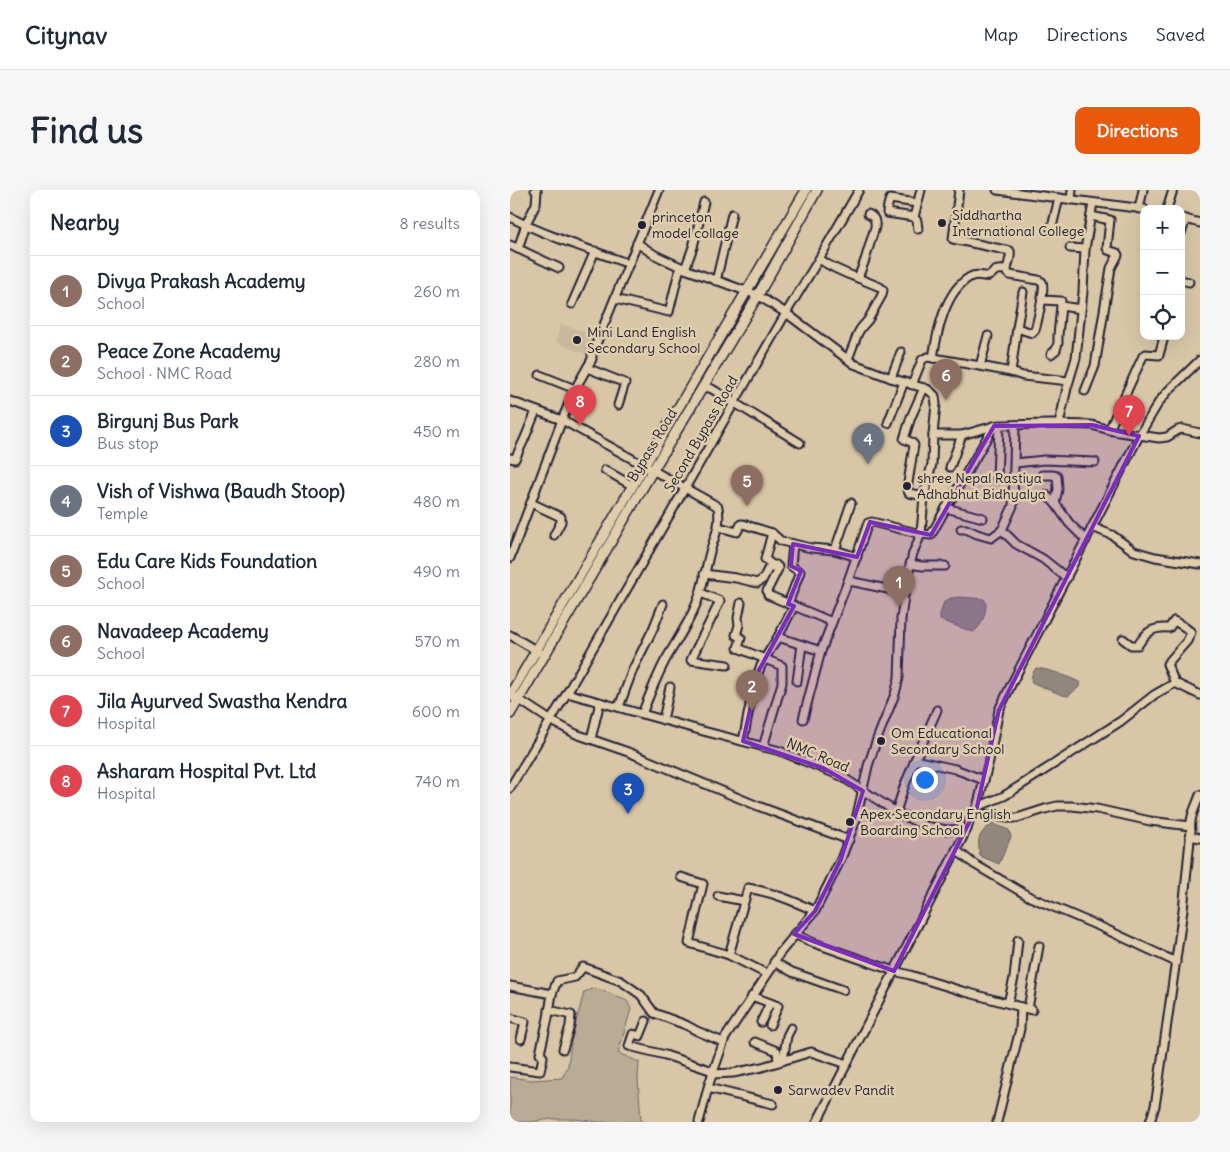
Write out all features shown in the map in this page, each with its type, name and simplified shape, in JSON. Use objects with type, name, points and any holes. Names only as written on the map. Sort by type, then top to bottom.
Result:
[{"type":"main road","name":"Bypass Road","points":[[510,714],[514,697],[649,467],[747,291],[806,190]]},
{"type":"main road","name":"Bypass Road","points":[[540,653],[633,486],[649,467],[703,386],[817,190]]},
{"type":"main road","points":[[786,225],[794,230]]},
{"type":"street","points":[[518,249],[526,224],[536,204],[537,191],[534,190]]},
{"type":"street","points":[[511,553],[562,420],[575,389],[587,368],[660,190]]},
{"type":"street","name":"Second Bypass Road","points":[[550,720],[859,190]]},
{"type":"street","points":[[918,229],[917,221],[914,217],[921,190]]},
{"type":"street","points":[[959,190],[954,239],[1010,251],[1007,273],[1042,281],[1044,284],[1035,330],[1032,333],[1017,328]]},
{"type":"street","points":[[997,190],[1140,209]]},
{"type":"street","points":[[1071,200],[1072,190]]},
{"type":"street","points":[[1141,205],[1143,190]]},
{"type":"street","points":[[1168,205],[1173,190]]},
{"type":"street","points":[[1051,231],[1058,198]]},
{"type":"street","points":[[914,217],[887,213],[888,205],[890,199],[917,203]]},
{"type":"street","points":[[615,299],[669,312],[682,268],[693,247],[704,202]]},
{"type":"street","points":[[1059,424],[1076,358],[1085,249],[1093,203]]},
{"type":"street","points":[[716,281],[732,214]]},
{"type":"street","points":[[858,278],[876,221],[868,214]]},
{"type":"street","points":[[1086,392],[1095,366],[1111,268],[1118,255],[1107,248],[1110,220],[1091,216]]},
{"type":"street","points":[[510,217],[557,238],[629,264]]},
{"type":"street","points":[[1185,219],[1200,223]]},
{"type":"street","points":[[637,243],[654,255],[682,268],[757,295],[786,313],[848,360],[863,368],[924,388],[935,396],[936,404],[932,464],[924,496],[920,534],[910,564],[901,619],[899,678],[895,694],[868,766],[856,820],[849,840],[815,911],[779,954],[734,1023],[724,1042],[712,1073],[699,1122]]},
{"type":"street","points":[[510,245],[559,268]]},
{"type":"street","points":[[1070,248],[1085,249]]},
{"type":"street","points":[[572,304],[595,251]]},
{"type":"street","points":[[819,259],[829,266],[880,287],[883,290],[868,320],[858,333],[848,360]]},
{"type":"street","points":[[933,358],[942,315],[956,290],[972,276],[989,276],[996,271],[1007,270]]},
{"type":"street","points":[[1185,281],[1189,282]]},
{"type":"street","points":[[1010,372],[1023,292]]},
{"type":"street","points":[[1042,300],[1061,301],[1058,343],[1056,350],[1051,354]]},
{"type":"street","points":[[1061,306],[1081,308]]},
{"type":"street","points":[[980,366],[988,336]]},
{"type":"street","points":[[1110,430],[1143,356],[1146,354],[1159,355],[1163,340]]},
{"type":"street","points":[[892,378],[901,352]]},
{"type":"street","points":[[912,385],[922,360],[925,358],[980,366],[1023,376],[1069,382]]},
{"type":"street","points":[[952,376],[953,362]]},
{"type":"street","points":[[817,1122],[977,807],[999,710],[1011,685],[1139,436],[1159,402],[1199,362]]},
{"type":"street","points":[[587,368],[625,383],[618,405]]},
{"type":"street","points":[[540,375],[575,389]]},
{"type":"street","points":[[888,423],[904,382]]},
{"type":"street","points":[[703,386],[712,389],[800,443]]},
{"type":"street","points":[[924,388],[911,417],[904,439],[914,445],[907,489],[909,493],[924,496]]},
{"type":"street","points":[[510,401],[562,420],[718,507],[718,527],[710,550],[701,593],[664,662],[642,714]]},
{"type":"street","points":[[510,458],[515,459],[536,411]]},
{"type":"street","points":[[933,435],[962,435],[996,426],[1059,424],[1092,425],[1139,436],[1159,438],[1167,437],[1178,430],[1200,433]]},
{"type":"street","points":[[961,529],[991,538],[1002,530],[1014,506],[1015,425]]},
{"type":"street","points":[[996,426],[997,479]]},
{"type":"street","points":[[803,719],[821,651],[869,522],[931,535],[996,426]]},
{"type":"street","points":[[950,467],[962,435]]},
{"type":"street","points":[[1015,463],[1044,460],[1095,462]]},
{"type":"street","points":[[605,470],[633,486]]},
{"type":"street","points":[[1042,475],[1057,476],[1058,489],[1055,503]]},
{"type":"street","points":[[1046,495],[1086,540]]},
{"type":"street","points":[[531,503],[561,517],[561,522],[554,535]]},
{"type":"street","points":[[835,550],[851,503]]},
{"type":"street","points":[[946,508],[983,518]]},
{"type":"street","points":[[718,527],[737,532],[741,524],[743,524],[772,533],[781,541],[824,550],[835,550],[857,558]]},
{"type":"street","points":[[1092,527],[1112,535],[1134,551],[1155,557],[1200,564]]},
{"type":"street","points":[[1002,530],[1016,544],[1043,559],[1067,578]]},
{"type":"street","points":[[772,533],[765,559],[771,564],[776,565]]},
{"type":"street","points":[[743,741],[759,670],[778,637],[791,605],[800,572],[791,566],[793,544]]},
{"type":"street","points":[[910,564],[946,566]]},
{"type":"street","points":[[704,574],[757,583],[763,579],[768,569],[776,565]]},
{"type":"street","points":[[776,565],[778,569],[767,593],[768,595],[832,622]]},
{"type":"street","points":[[848,581],[905,592]]},
{"type":"street","points":[[701,593],[720,601],[691,660],[693,662],[727,665]]},
{"type":"street","points":[[741,603],[736,635],[741,638],[738,648],[782,666],[782,683],[762,746]]},
{"type":"street","points":[[619,707],[633,669],[663,604]]},
{"type":"street","points":[[1123,639],[1131,645],[1138,645],[1145,635],[1159,627],[1169,628],[1174,621],[1183,626],[1191,632],[1187,641],[1167,664],[1175,683],[1200,695]]},
{"type":"street","points":[[510,635],[540,653]]},
{"type":"street","points":[[778,637],[821,651]]},
{"type":"street","points":[[796,681],[802,645]]},
{"type":"street","points":[[977,807],[1004,796],[1121,721],[1175,683]]},
{"type":"street","points":[[663,720],[670,688]]},
{"type":"street","name":"NMC Road","points":[[567,693],[703,732],[780,751],[841,776],[896,812],[925,826],[947,830],[967,829]]},
{"type":"street","points":[[514,697],[576,734],[591,738],[758,806],[849,840]]},
{"type":"street","points":[[591,738],[600,702]]},
{"type":"street","points":[[896,812],[904,787],[937,710]]},
{"type":"street","points":[[510,788],[550,720]]},
{"type":"street","points":[[915,760],[954,769],[984,780]]},
{"type":"street","points":[[1150,1122],[1155,1106],[1176,962],[1186,881],[1190,826],[1200,795]]},
{"type":"street","points":[[971,816],[984,814],[1017,818],[1044,808],[1072,806],[1097,809],[1150,821],[1190,826]]},
{"type":"street","points":[[1190,836],[1200,838]]},
{"type":"street","points":[[956,850],[974,864],[1030,897],[1176,962]]},
{"type":"street","points":[[681,877],[703,884],[689,942],[729,955],[767,974]]},
{"type":"street","points":[[729,955],[748,888],[785,897],[815,911]]},
{"type":"street","points":[[718,896],[744,901]]},
{"type":"street","points":[[794,934],[822,946],[894,971],[1027,1009]]},
{"type":"street","points":[[1008,1004],[1014,978],[1018,940]]},
{"type":"street","points":[[997,1122],[1020,1029],[1027,1009],[1039,946]]},
{"type":"street","points":[[774,962],[792,972],[843,990]]},
{"type":"street","points":[[510,1067],[540,1071],[543,1057],[540,1054],[540,1049],[552,994],[557,981],[576,977],[583,967],[620,981],[641,995],[654,1013],[724,1042]]},
{"type":"street","points":[[510,986],[552,994]]},
{"type":"street","points":[[752,996],[778,1006],[770,1025]]},
{"type":"street","points":[[761,1022],[770,1003]]},
{"type":"street","points":[[550,1010],[571,1015],[570,1026],[563,1049]]},
{"type":"street","points":[[510,1018],[525,1022],[521,1039]]},
{"type":"street","points":[[646,1021],[640,1036],[633,1034],[629,1046],[665,1055],[712,1073],[733,1073],[811,1052],[847,1064]]},
{"type":"street","points":[[780,1061],[784,1035],[791,1028]]},
{"type":"street","points":[[756,1042],[777,1051],[780,1061]]},
{"type":"street","points":[[708,1088],[774,1104]]},
{"type":"highlighted area","points":[[1092,425],[1139,436],[999,710],[977,807],[894,971],[794,934],[815,911],[841,859],[863,791],[823,768],[743,741],[759,670],[794,606],[788,604],[801,571],[791,566],[793,544],[857,557],[870,522],[931,535],[994,426]]},
{"type":"shaded area","name":"Mini Land English Secondary School","points":[[561,324],[599,337],[591,357],[556,342]]},
{"type":"shaded area","points":[[951,598],[984,599],[986,603],[983,619],[979,627],[973,632],[940,620],[944,602]]},
{"type":"shaded area","points":[[1036,668],[1048,670],[1081,683],[1068,696],[1062,695],[1031,682],[1032,674]]},
{"type":"shaded area","points":[[991,823],[1009,830],[1011,837],[999,864],[980,856],[980,837]]},
{"type":"shaded area","points":[[594,988],[627,1001],[631,1009],[618,1053],[639,1062],[638,1079],[641,1120],[643,1122],[552,1119],[510,1122],[510,1077],[531,1080],[562,1078],[568,1066],[571,1042],[584,992]]},
{"type":"place","name":"Siddhartha International College","points":[[942,223]]},
{"type":"place","name":"princeton model collage","points":[[642,225]]},
{"type":"place","name":"Mini Land English Secondary School","points":[[577,340]]},
{"type":"place","name":"Navadeep Academy","points":[[946,400]]},
{"type":"place","name":"Asharam Hospital Pvt. Ltd","points":[[580,426]]},
{"type":"place","name":"Jila Ayurved Swastha Kendra","points":[[1129,436]]},
{"type":"place","name":"Vish of Vishwa (Baudh Stoop)","points":[[868,464]]},
{"type":"place","name":"shree Nepal Rastiya Adhabhut Bidhyalya","points":[[907,486]]},
{"type":"place","name":"Edu Care Kids Foundation","points":[[747,506]]},
{"type":"place","name":"Divya Prakash Academy","points":[[899,607]]},
{"type":"place","name":"Peace Zone Academy","points":[[752,711]]},
{"type":"place","name":"Om Educational Secondary School","points":[[881,741]]},
{"type":"place","name":"Birgunj Bus Park","points":[[628,814]]},
{"type":"place","name":"Apex Secondary English Boarding School","points":[[850,822]]},
{"type":"place","name":"Sarwadev Pandit","points":[[778,1090]]}]
